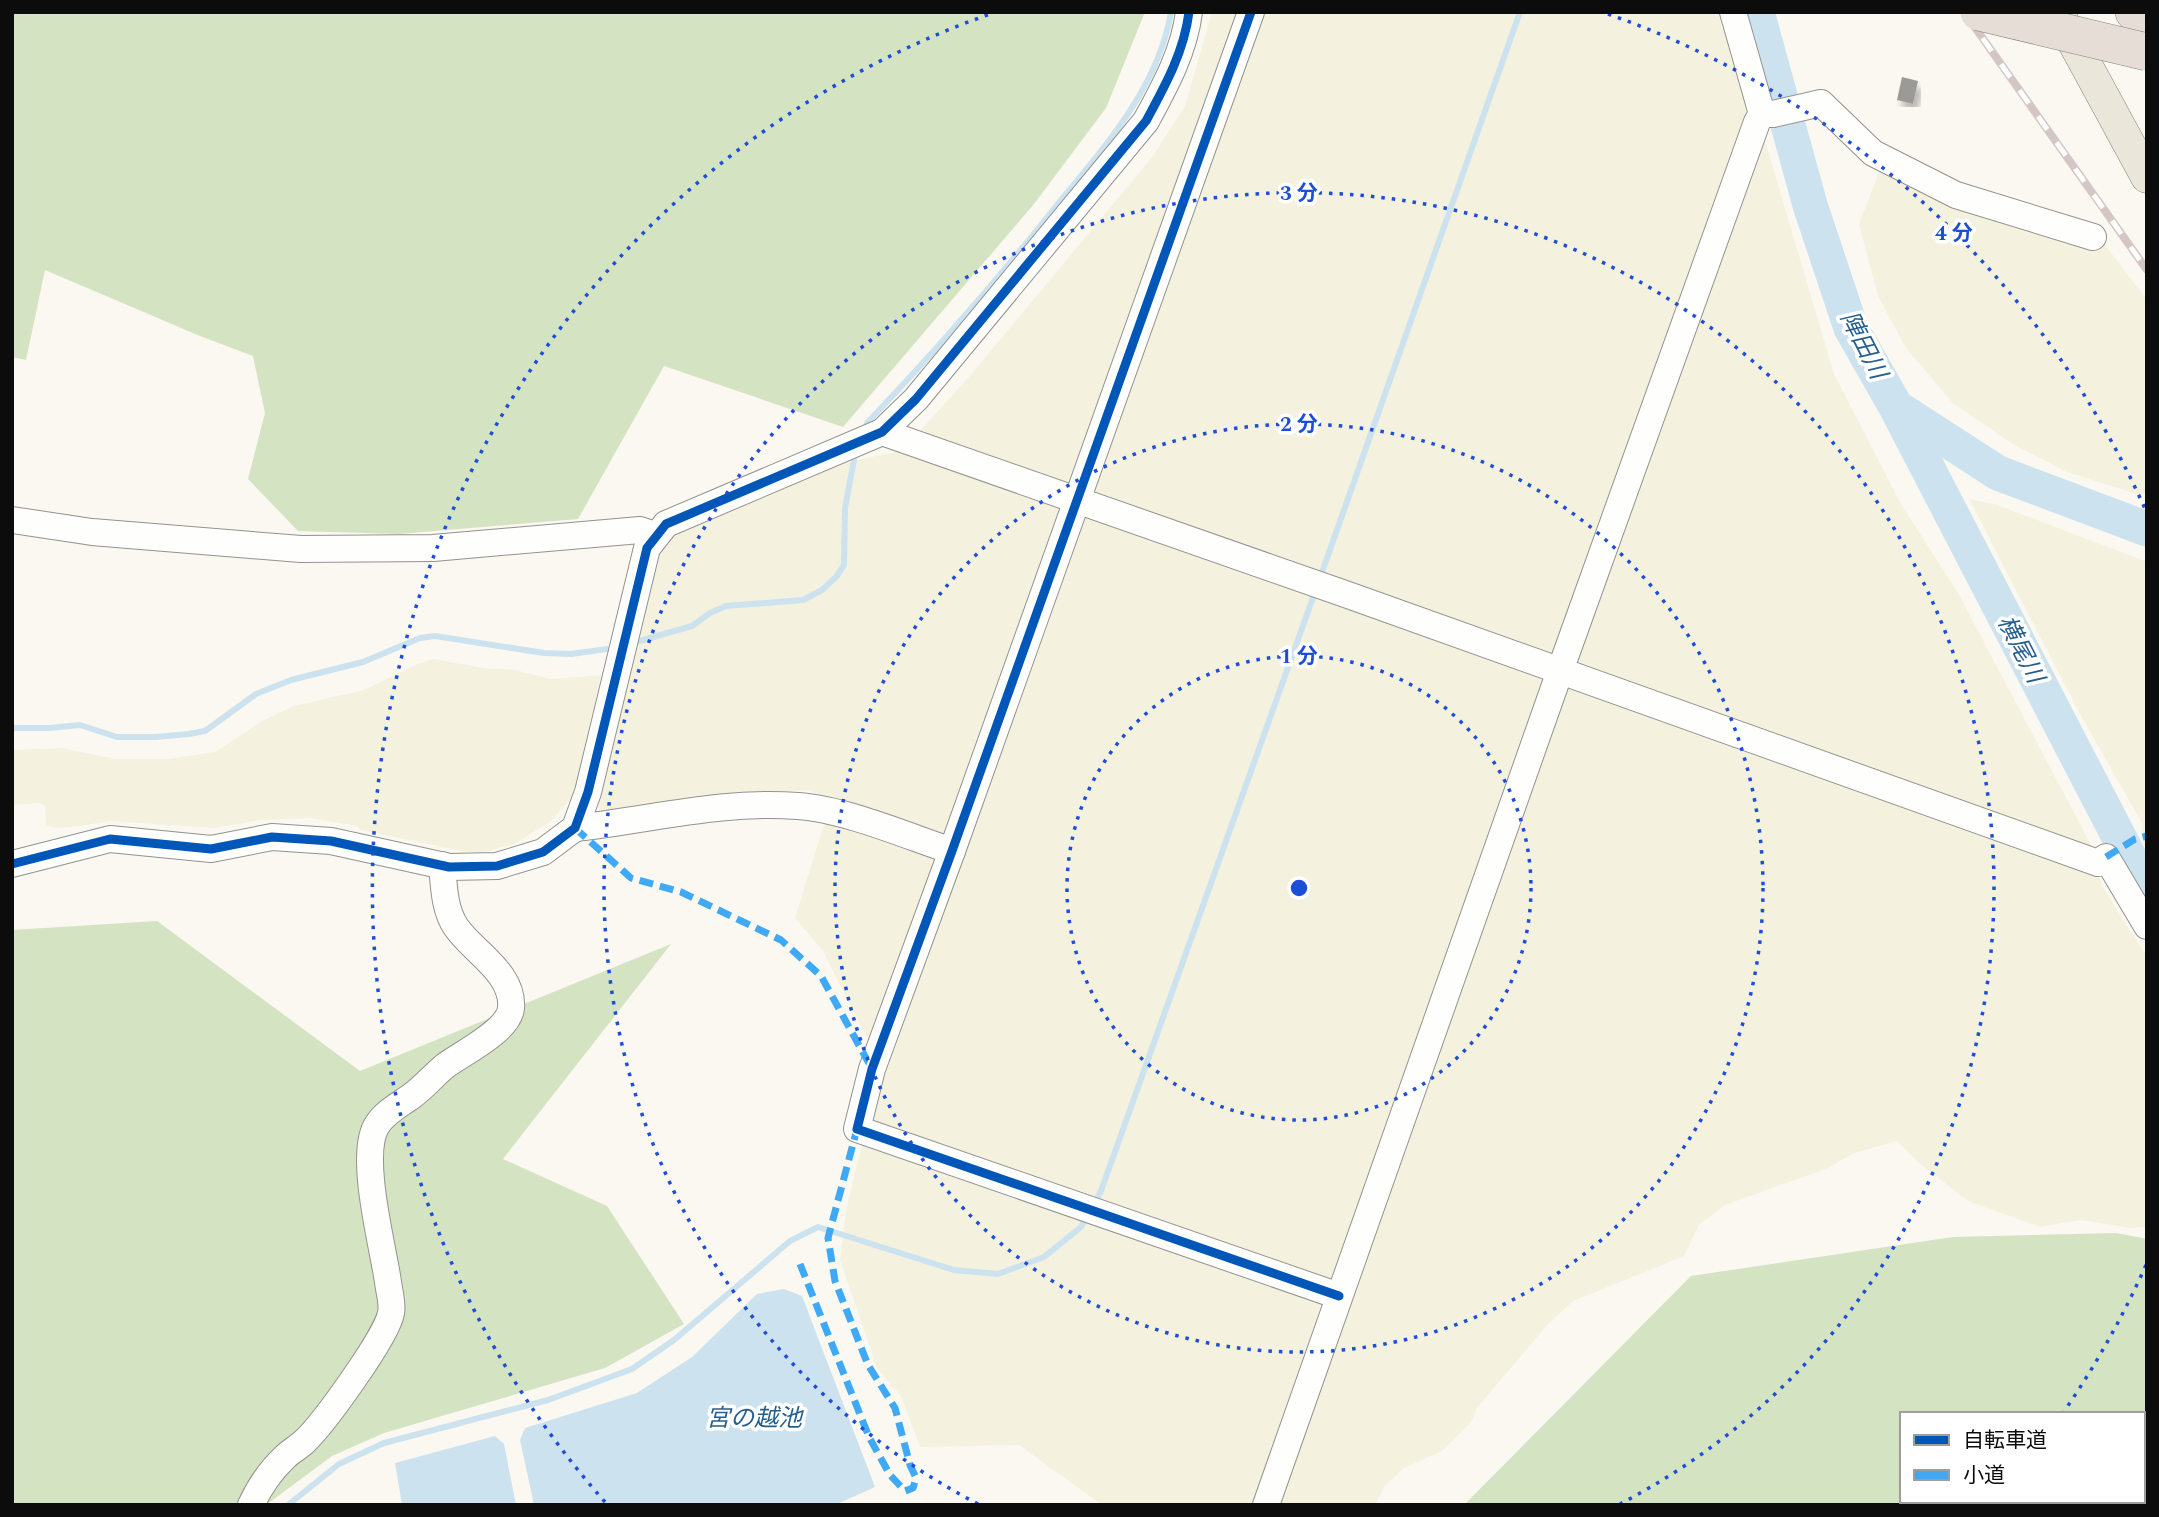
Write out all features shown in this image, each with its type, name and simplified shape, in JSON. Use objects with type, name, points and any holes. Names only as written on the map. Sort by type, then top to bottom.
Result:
[{"type":"highway","points":[[1979,12],[2147,52]]},
{"type":"highway","points":[[2134,12],[2147,14]]},
{"type":"main road","points":[[2058,12],[2147,177]]},
{"type":"street","points":[[575,828],[588,792],[647,548],[655,536],[666,524],[882,432],[916,399],[1146,121],[1170,78],[1187,27],[1189,12]]},
{"type":"street","points":[[1251,12],[872,1069],[857,1129],[1339,1296]]},
{"type":"street","points":[[1733,12],[1768,114]]},
{"type":"street","points":[[1266,1505],[1757,121],[1768,114],[1821,103],[1873,153],[1956,195],[2093,237]]},
{"type":"street","points":[[882,432],[2098,863],[2106,857],[2147,926]]},
{"type":"street","points":[[12,520],[92,532],[301,549],[433,548],[640,530],[655,536]]},
{"type":"street","points":[[12,864],[110,839],[211,849],[272,837],[331,841],[442,865],[497,866],[543,852],[575,828],[720,806],[799,806],[846,816],[952,851]]},
{"type":"street","points":[[251,1505],[257,1492],[284,1458],[306,1440],[351,1381],[367,1359],[392,1312],[383,1246],[372,1194],[370,1146],[376,1126],[390,1111],[416,1093],[445,1066],[492,1034],[509,1017],[511,1005],[507,988],[489,961],[456,926],[446,902],[442,865]]},
{"type":"shaded area","points":[[1212,12],[1727,12],[1834,374],[1902,506],[1957,591],[2090,843],[2102,886],[2147,957],[2147,1227],[2131,1228],[2082,1220],[2040,1227],[1968,1201],[1919,1163],[1897,1141],[1854,1153],[1828,1168],[1725,1205],[1699,1225],[1684,1256],[1573,1301],[1548,1324],[1477,1408],[1471,1422],[1442,1451],[1404,1468],[1385,1486],[1375,1505],[1102,1505],[1019,1445],[920,1447],[901,1396],[877,1368],[840,1260],[846,1210],[863,1141],[870,1044],[823,951],[795,918],[825,821],[826,796],[806,790],[715,795],[600,812],[598,802],[636,631],[662,543],[682,526],[841,463],[896,452],[917,434],[968,378],[1153,156],[1185,106]]},
{"type":"shaded area","points":[[1881,167],[1935,196],[2105,245],[2147,300],[2147,493],[2140,495],[2067,472],[2011,443],[1953,403],[1906,348],[1878,296],[1859,224]]},
{"type":"shaded area","points":[[1969,499],[1995,504],[2147,562],[2147,850],[2143,843],[2142,823],[2080,714]]},
{"type":"shaded area","points":[[433,659],[483,668],[515,670],[550,679],[601,675],[574,795],[550,822],[514,844],[480,853],[462,851],[311,818],[260,820],[213,828],[110,821],[56,828],[46,825],[45,806],[40,803],[12,805],[12,750],[61,748],[115,759],[168,759],[215,752],[262,721],[294,706],[364,690]]},
{"type":"green space","points":[[12,12],[1145,12],[1106,108],[1034,204],[843,427],[664,366],[578,519],[398,534],[298,531],[248,479],[265,413],[253,356],[45,270],[26,360],[12,357]]},
{"type":"green space","points":[[157,921],[360,1071],[671,944],[503,1159],[607,1206],[684,1324],[605,1368],[384,1433],[332,1456],[266,1505],[12,1505],[12,930]]},
{"type":"green space","points":[[2116,1233],[2147,1239],[2147,1505],[1464,1505],[1691,1276],[1953,1237]]},
{"type":"water","name":"宮の越池","points":[[784,1289],[802,1296],[875,1487],[835,1505],[534,1505],[520,1440],[525,1428],[637,1393],[692,1357],[757,1294]]},
{"type":"water","points":[[495,1436],[504,1444],[516,1505],[402,1505],[395,1463]]},
{"type":"building","points":[[1902,77],[1918,81],[1913,104],[1897,100]]},
{"type":"waterway","points":[[865,430],[867,423],[1008,265],[1108,142],[1141,93],[1154,68],[1171,12]]},
{"type":"waterway","points":[[1320,578],[1520,12]]},
{"type":"waterway","name":"横尾川","points":[[1757,12],[1810,205],[1851,328],[1896,407],[2147,891]]},
{"type":"waterway","name":"陣田川","points":[[1899,409],[1998,473],[2147,529]]},
{"type":"waterway","points":[[636,642],[692,626],[726,606],[803,600],[822,590],[844,565],[845,508],[854,460]]},
{"type":"waterway","points":[[1094,1204],[1101,1191],[1315,592]]},
{"type":"waterway","points":[[12,728],[80,725],[117,737],[156,737],[205,731],[256,694],[291,680],[363,662],[420,638],[435,636],[544,653],[571,654],[607,649]]},
{"type":"waterway","points":[[288,1505],[339,1464],[384,1443],[548,1400],[632,1369],[674,1340],[790,1241],[818,1227],[954,1270],[998,1274],[1044,1257],[1081,1227],[1087,1216]]},
{"type":"railway","points":[[1964,12],[2147,270]]},
{"type":"marked path","points":[[575,828],[631,878],[681,892],[781,940],[821,976],[872,1069]]},
{"type":"marked path","points":[[2106,857],[2135,839],[2147,836]]},
{"type":"marked path","points":[[800,1264],[869,1437],[890,1475],[905,1491],[913,1488],[916,1478],[895,1408],[868,1365],[835,1281],[828,1238],[857,1129]]},
{"type":"cycle path","points":[[12,864],[110,839],[211,849],[272,837],[331,841],[449,867],[497,866],[543,852],[575,828],[588,792],[647,548],[666,524],[882,432],[916,399],[1146,121],[1178,55],[1189,12]]},
{"type":"cycle path","points":[[1251,12],[872,1069],[857,1129],[1339,1296]]}]
